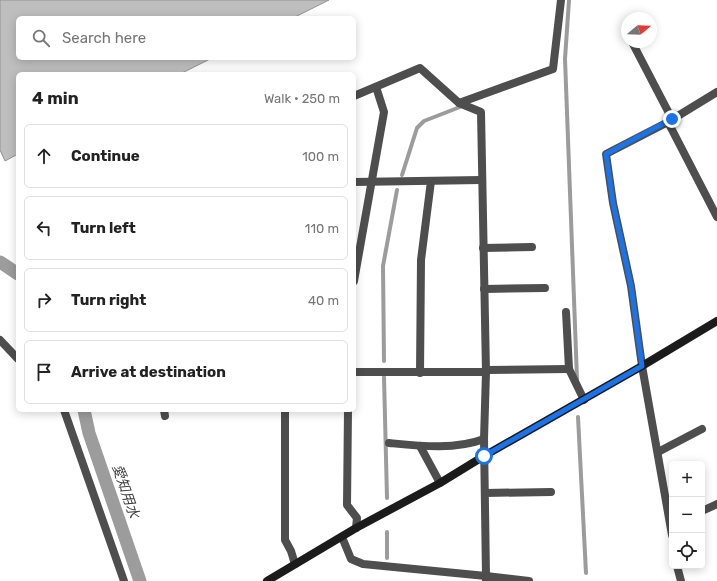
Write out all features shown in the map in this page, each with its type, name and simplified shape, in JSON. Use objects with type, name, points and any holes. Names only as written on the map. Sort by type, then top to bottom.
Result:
[{"type":"street","points":[[459,103],[553,69],[561,0]]},
{"type":"street","points":[[635,48],[717,217]]},
{"type":"street","points":[[356,95],[420,68],[459,103],[481,112],[481,180],[486,371],[484,439],[486,578]]},
{"type":"street","points":[[356,269],[370,182],[384,112],[376,87]]},
{"type":"street","points":[[669,512],[642,366],[631,286],[613,203],[606,154],[670,120],[717,92]]},
{"type":"street","points":[[356,182],[481,180]]},
{"type":"street","points":[[420,373],[421,260],[432,181]]},
{"type":"street","points":[[483,248],[532,246]]},
{"type":"street","points":[[484,289],[545,288]]},
{"type":"street","points":[[566,312],[569,369],[584,400]]},
{"type":"street","points":[[272,580],[295,564],[356,528],[440,484],[484,456],[584,400],[717,321]]},
{"type":"street","points":[[0,340],[16,357]]},
{"type":"street","points":[[356,372],[420,373],[569,369]]},
{"type":"street","points":[[65,412],[124,581]]},
{"type":"street","points":[[285,412],[285,540],[291,551],[295,564]]},
{"type":"street","points":[[348,412],[347,505],[357,518],[356,528]]},
{"type":"street","points":[[658,452],[702,429]]},
{"type":"street","points":[[389,443],[420,446],[469,445],[484,439]]},
{"type":"street","points":[[420,446],[440,484]]},
{"type":"street","points":[[485,493],[551,492]]},
{"type":"street","points":[[705,510],[717,504]]},
{"type":"street","points":[[342,537],[351,559],[363,564],[486,578],[529,581]]},
{"type":"street","points":[[678,569],[681,581]]},
{"type":"building","points":[[0,0],[329,0],[297,16],[16,16],[16,60],[208,60],[184,72],[16,72],[16,155],[5,161],[0,150]]},
{"type":"waterway","points":[[569,0],[565,59],[577,379]]},
{"type":"waterway","points":[[402,175],[417,128],[424,121],[460,107]]},
{"type":"waterway","points":[[384,361],[383,266],[397,190]]},
{"type":"waterway","name":"愛知用水","points":[[0,262],[16,273]]},
{"type":"waterway","points":[[384,377],[387,498]]},
{"type":"waterway","name":"愛知用水","points":[[84,412],[89,433],[140,581]]},
{"type":"waterway","points":[[578,417],[586,573]]},
{"type":"waterway","points":[[387,532],[387,558]]},
{"type":"route","points":[[484,456],[510,443],[642,366],[631,286],[613,203],[606,154],[672,119]]}]
